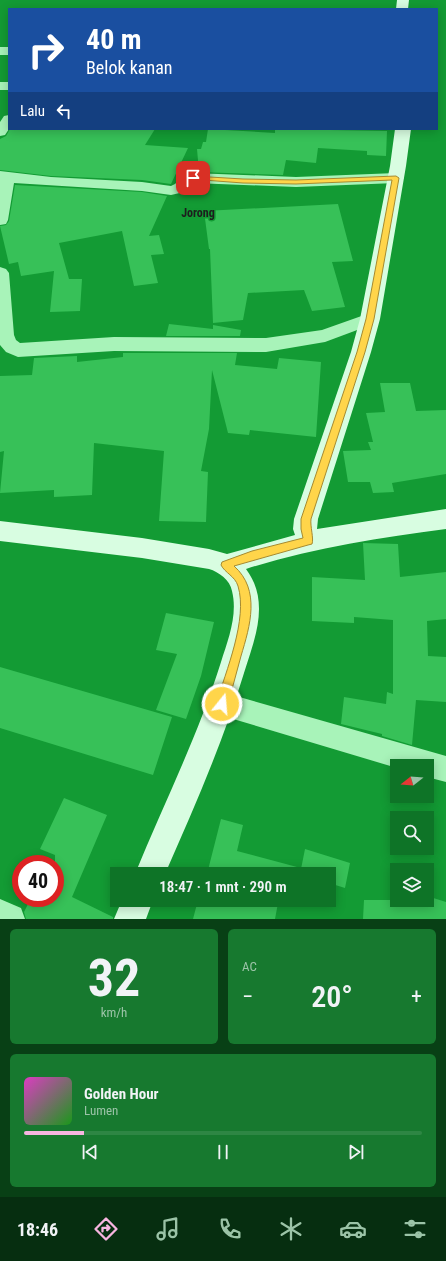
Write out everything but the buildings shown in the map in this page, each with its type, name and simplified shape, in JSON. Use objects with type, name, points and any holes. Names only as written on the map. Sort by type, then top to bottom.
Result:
[{"type":"street","points":[[0,132],[8,120]]},
{"type":"street","points":[[308,541],[306,519],[361,352],[370,319],[396,178],[402,130]]},
{"type":"street","points":[[0,220],[3,176],[55,182],[139,186],[171,190],[178,189],[188,179],[193,178],[296,182],[396,178]]},
{"type":"street","points":[[0,273],[5,335],[8,344],[12,348],[18,350],[114,344],[266,345],[325,336],[370,319]]},
{"type":"street","points":[[226,565],[252,556],[308,541],[350,532],[445,522]]},
{"type":"street","points":[[0,531],[171,552],[209,559],[226,565],[239,576],[246,600],[246,622],[222,704],[196,769],[153,867]]},
{"type":"street","points":[[222,704],[446,769]]},
{"type":"street","points":[[130,919],[135,907]]},
{"type":"street","points":[[0,914],[10,919]]},
{"type":"district","name":"Jorong","points":[[198,213]]},
{"type":"route","points":[[193,178],[296,182],[396,178],[377,289],[370,319],[361,352],[309,507],[306,519],[308,541],[252,556],[226,565],[239,576],[243,586],[246,600],[246,622],[222,704]]}]
